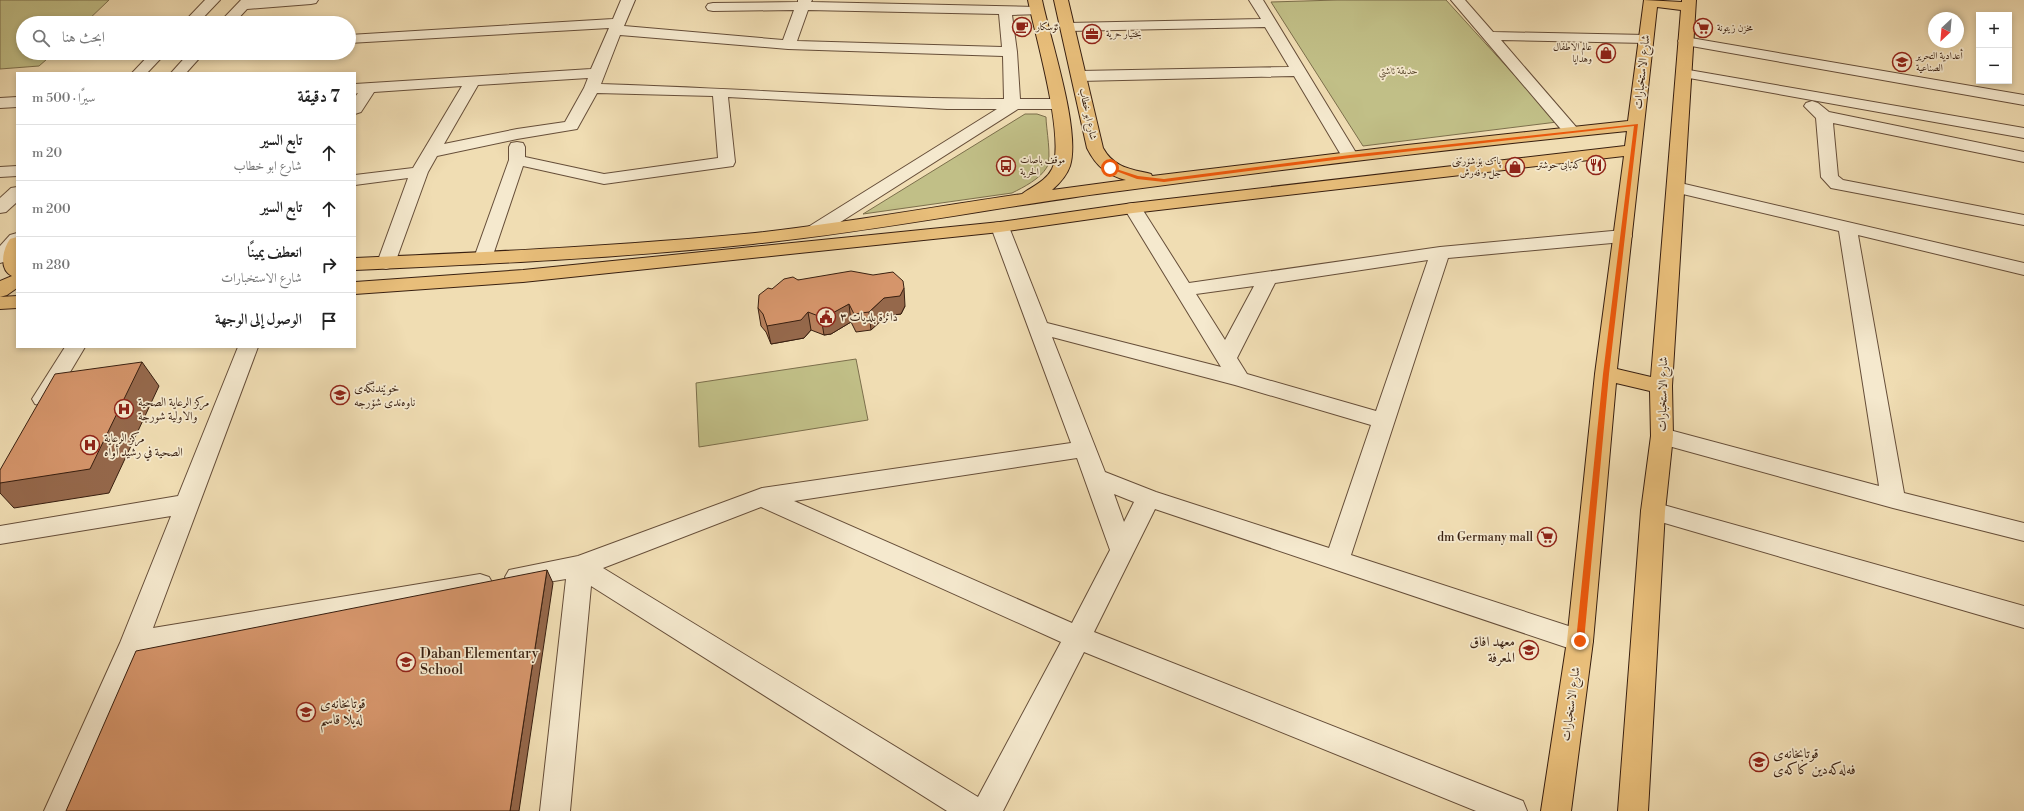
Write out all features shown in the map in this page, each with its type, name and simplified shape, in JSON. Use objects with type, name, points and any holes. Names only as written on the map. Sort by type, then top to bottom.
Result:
[{"type":"main road","name":"شارع ابو خطاب","points":[[1061,0],[1080,76],[1095,148],[1100,159],[1110,168],[1137,177],[1164,180]]},
{"type":"main road","points":[[1651,1],[1688,4]]},
{"type":"main road","name":"شارع الاستخبارات","points":[[1556,811],[1580,641],[1606,374],[1651,1]]},
{"type":"main road","name":"شارع الاستخبارات","points":[[1633,811],[1653,511],[1662,436],[1661,386],[1676,187],[1684,41],[1688,4]]},
{"type":"main road","points":[[1024,199],[1041,190],[1056,176],[1061,167],[1065,149],[1058,104],[1036,5]]},
{"type":"main road","points":[[356,264],[483,258],[650,247],[814,231],[1024,199],[1350,156],[1636,125]]},
{"type":"main road","points":[[1065,149],[1095,148]]},
{"type":"main road","points":[[356,288],[523,276],[1000,227],[1133,208],[1634,150]]},
{"type":"main road","points":[[16,245],[8,262],[10,268],[16,271]]},
{"type":"main road","points":[[0,280],[16,280]]},
{"type":"main road","points":[[5,299],[7,285],[16,280]]},
{"type":"main road","points":[[1606,374],[1661,386]]},
{"type":"street","points":[[197,16],[213,0]]},
{"type":"street","points":[[233,16],[246,2],[311,0]]},
{"type":"street","points":[[431,152],[518,134],[571,126],[594,80],[628,0]]},
{"type":"street","points":[[1256,0],[1350,156]]},
{"type":"street","points":[[1458,0],[1571,131]]},
{"type":"street","points":[[692,38],[714,4],[804,3],[1005,10],[1036,5]]},
{"type":"street","points":[[788,45],[804,3]]},
{"type":"street","points":[[1005,10],[1010,52],[1012,106]]},
{"type":"street","points":[[1068,27],[1270,23]]},
{"type":"street","points":[[356,39],[617,26],[692,38],[788,45],[1010,52]]},
{"type":"street","points":[[1490,36],[1646,39]]},
{"type":"street","points":[[1684,41],[2024,100]]},
{"type":"street","points":[[140,72],[152,60]]},
{"type":"street","points":[[179,72],[190,60]]},
{"type":"street","points":[[1080,76],[1298,71]]},
{"type":"street","points":[[1683,73],[2024,133]]},
{"type":"street","points":[[356,106],[362,89],[473,81],[594,80],[720,92],[947,104],[1012,106],[1058,104]]},
{"type":"street","points":[[386,262],[419,172],[473,81]]},
{"type":"street","points":[[517,160],[604,179],[727,162],[720,92]]},
{"type":"street","points":[[1796,92],[1824,116],[2024,157]]},
{"type":"street","points":[[0,103],[16,102]]},
{"type":"street","points":[[814,231],[1012,106]]},
{"type":"street","points":[[1824,116],[1830,177],[1837,184],[2024,220]]},
{"type":"street","points":[[483,258],[517,160],[518,134]]},
{"type":"street","points":[[0,172],[16,171]]},
{"type":"street","points":[[356,180],[419,172]]},
{"type":"street","points":[[1676,187],[2024,269]]},
{"type":"street","points":[[0,208],[16,193]]},
{"type":"street","points":[[1133,208],[1239,379]]},
{"type":"street","points":[[1000,227],[1123,550]]},
{"type":"street","points":[[1848,228],[1893,499]]},
{"type":"street","points":[[1183,290],[1440,253],[1622,236]]},
{"type":"street","points":[[0,257],[16,240]]},
{"type":"street","points":[[1337,560],[1440,253]]},
{"type":"street","points":[[1226,359],[1268,278]]},
{"type":"street","points":[[1038,327],[1239,379],[1384,421]]},
{"type":"street","points":[[32,418],[75,348]]},
{"type":"street","points":[[59,811],[134,643],[248,348]]},
{"type":"street","points":[[1662,436],[1893,499],[2024,532]]},
{"type":"street","points":[[134,643],[580,566],[762,497],[1084,449]]},
{"type":"street","points":[[1095,476],[1148,498],[1580,641]]},
{"type":"street","points":[[762,497],[1077,637],[1512,811]]},
{"type":"street","points":[[987,811],[1123,550],[1148,498]]},
{"type":"street","points":[[0,535],[187,504]]},
{"type":"street","points":[[1653,511],[2024,617]]},
{"type":"street","points":[[555,811],[580,566]]},
{"type":"street","points":[[580,566],[974,811]]},
{"type":"green space","points":[[0,0],[109,0],[92,16],[16,16],[16,60],[46,60],[39,66],[0,69]]},
{"type":"green space","name":"حديقة ئاشتي","points":[[1337,0],[1446,0],[1557,122],[1363,146],[1271,2]]},
{"type":"green space","points":[[1025,114],[1037,114],[1046,117],[1049,150],[1047,167],[1036,179],[1027,185],[1012,193],[863,214]]},
{"type":"green space","points":[[856,359],[868,420],[699,447],[696,383]]},
{"type":"building","points":[[851,271],[873,275],[893,272],[903,281],[904,288],[900,296],[884,298],[869,312],[854,314],[849,304],[829,315],[821,317],[808,312],[801,320],[767,326],[763,314],[758,308],[759,295],[768,288],[772,289],[784,279],[793,277],[798,280]]},
{"type":"building","points":[[142,362],[90,469],[0,483],[0,470],[55,374]]},
{"type":"building","points":[[547,570],[510,811],[66,811],[136,651]]},
{"type":"place","name":"ئۆسکار","points":[[1022,27]]},
{"type":"place","name":"مخزن زيتونة","points":[[1703,28]]},
{"type":"place","name":"بختيار حرية","points":[[1092,34]]},
{"type":"place","name":"عالم الاطفال وهدايا","points":[[1606,53]]},
{"type":"place","name":"أعدادية التحرير الصناعية","points":[[1902,62]]},
{"type":"place","name":"کەبابی حوشتر","points":[[1596,165]]},
{"type":"place","name":"موقف باصات الحریة","points":[[1006,166]]},
{"type":"place","name":"پاک بۆ شۆرتنی جل و فەرش","points":[[1515,167]]},
{"type":"place","name":"دائرة بلديات ٣","points":[[826,317]]},
{"type":"place","name":"خوێندنگەی ناوەندی شۆرجە","points":[[340,395]]},
{"type":"place","name":"مركز الرعاية الصحية والاولية شورجة","points":[[124,409]]},
{"type":"place","name":"مركز الرعاية الصحية في رشيد أواه","points":[[90,445]]},
{"type":"place","name":"dm Germany mall","points":[[1547,537]]},
{"type":"place","name":"معهد افاق المعرفة","points":[[1529,650]]},
{"type":"place","name":"Daban Elementary School","points":[[406,662]]},
{"type":"place","name":"قوتابخانەی لەیلا قاسم","points":[[306,712]]},
{"type":"place","name":"قوتابخانەی فەلەکەدین کاکەی","points":[[1759,762]]},
{"type":"route","points":[[1110,168],[1123,174],[1164,180],[1350,156],[1636,125],[1606,374],[1580,641]]}]
